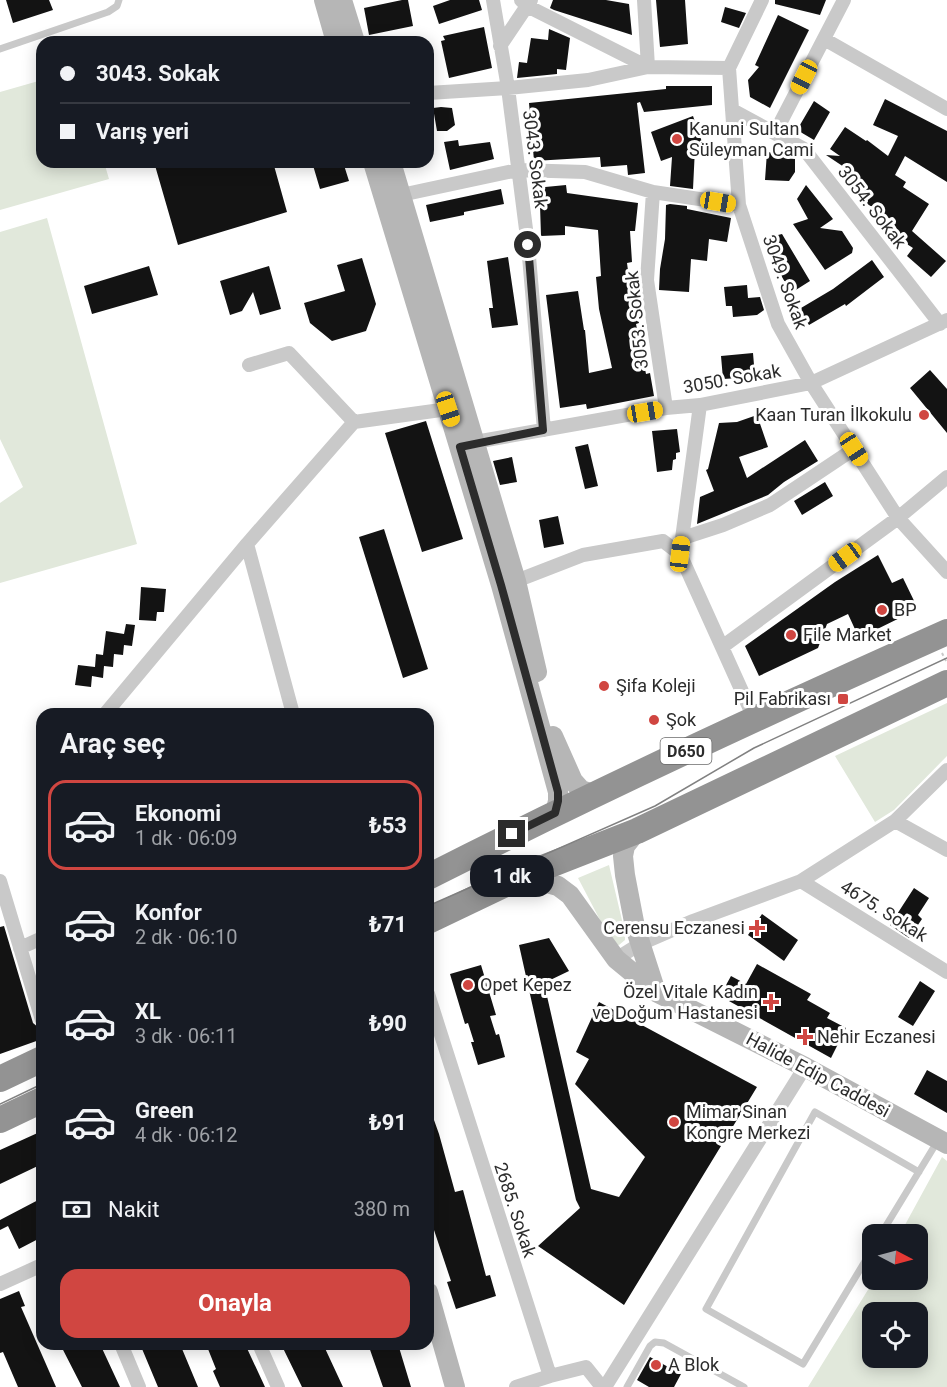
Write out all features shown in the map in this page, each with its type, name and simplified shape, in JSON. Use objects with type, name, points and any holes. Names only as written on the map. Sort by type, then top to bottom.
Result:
[{"type":"highway","name":"D650","points":[[434,874],[754,718],[947,632]]},
{"type":"highway","points":[[434,918],[522,876],[637,831],[947,683]]},
{"type":"highway","points":[[0,1079],[36,1062]]},
{"type":"highway","points":[[0,1120],[36,1103]]},
{"type":"street","points":[[324,0],[334,36]]},
{"type":"street","points":[[342,0],[353,36]]},
{"type":"street","name":"3043. Sokak","points":[[493,0],[528,245],[543,430]]},
{"type":"street","points":[[644,0],[648,68]]},
{"type":"street","name":"3049. Sokak","points":[[762,0],[729,68],[739,205],[778,324],[811,383],[898,518],[947,572]]},
{"type":"street","points":[[775,133],[844,0]]},
{"type":"street","points":[[500,46],[526,2],[648,68]]},
{"type":"street","points":[[824,39],[947,109]]},
{"type":"street","points":[[434,93],[588,80],[648,68],[729,68]]},
{"type":"street","name":"3054. Sokak","points":[[732,110],[804,149],[943,322]]},
{"type":"street","points":[[375,168],[448,409],[467,444],[516,581],[547,714],[558,792],[555,813]]},
{"type":"street","points":[[393,168],[551,748],[573,782],[581,790],[594,794]]},
{"type":"street","points":[[401,195],[518,170],[585,172],[653,192],[739,205]]},
{"type":"street","name":"3053. Sokak","points":[[653,192],[647,280],[666,408]]},
{"type":"street","name":"3050. Sokak","points":[[467,444],[666,408],[700,405],[811,383],[943,322]]},
{"type":"street","points":[[249,365],[289,353],[354,422]]},
{"type":"street","points":[[680,554],[700,405]]},
{"type":"street","points":[[110,708],[247,544],[354,422],[448,409]]},
{"type":"street","points":[[682,538],[723,525],[770,505],[854,449]]},
{"type":"street","points":[[722,647],[898,518],[947,477]]},
{"type":"street","points":[[516,581],[583,555],[663,541],[680,554],[754,718]]},
{"type":"street","points":[[247,544],[291,708]]},
{"type":"street","points":[[616,959],[640,944],[693,921],[801,881],[896,821],[947,770]]},
{"type":"street","points":[[896,821],[947,850]]},
{"type":"street","points":[[637,831],[625,846],[623,856],[635,927],[656,992]]},
{"type":"street","name":"Halide Edip Caddesi","points":[[522,876],[558,886],[570,895],[616,959],[656,992],[805,1067],[943,1142]]},
{"type":"street","points":[[0,881],[36,1000]]},
{"type":"street","name":"4675. Sokak","points":[[801,881],[947,972]]},
{"type":"street","points":[[20,948],[36,941]]},
{"type":"street","name":"2685. Sokak","points":[[434,1013],[550,1376]]},
{"type":"street","points":[[516,1387],[586,1367],[604,1387],[805,1067]]},
{"type":"street","points":[[0,1284],[36,1267]]},
{"type":"street","points":[[434,1313],[455,1387]]},
{"type":"street","points":[[124,1350],[139,1387]]},
{"type":"street","points":[[262,1350],[278,1387]]},
{"type":"street","points":[[433,1350],[444,1387]]},
{"type":"lane","points":[[38,36],[108,12],[117,6],[119,0]]},
{"type":"lane","points":[[0,49],[36,37]]},
{"type":"lane","points":[[862,1266],[803,1364],[706,1309],[815,1112],[919,1172]]},
{"type":"lane","points":[[887,1224],[919,1172],[943,1142]]},
{"type":"lane","points":[[627,1387],[650,1346],[655,1342],[664,1343],[744,1387]]},
{"type":"shaded area","points":[[36,82],[36,168],[106,168],[109,179],[0,210],[0,92]]},
{"type":"shaded area","points":[[47,218],[137,544],[0,583],[0,503],[23,487],[0,439],[0,232]]},
{"type":"shaded area","points":[[947,703],[947,756],[894,810],[875,822],[835,756]]},
{"type":"shaded area","points":[[609,865],[625,933],[625,940],[619,945],[614,944],[610,939],[578,878]]},
{"type":"shaded area","points":[[942,1157],[947,1161],[947,1387],[808,1387],[868,1290],[928,1290],[928,1224],[905,1224]]},
{"type":"building","points":[[6,0],[49,0],[53,10],[13,23]]},
{"type":"building","points":[[408,0],[413,26],[369,35],[364,8]]},
{"type":"building","points":[[450,0],[479,0],[482,10],[439,24],[433,6]]},
{"type":"building","points":[[553,0],[606,0],[629,4],[632,35],[554,10],[550,8]]},
{"type":"building","points":[[656,0],[685,0],[688,44],[660,47]]},
{"type":"building","points":[[775,0],[826,0],[820,15],[775,4]]},
{"type":"building","points":[[725,7],[746,13],[739,28],[721,22]]},
{"type":"building","points":[[778,15],[809,30],[770,108],[750,97],[748,80],[759,67],[755,65]]},
{"type":"building","points":[[484,27],[492,68],[449,78],[441,41],[445,40],[443,36]]},
{"type":"building","points":[[549,29],[570,38],[566,70],[557,69],[557,74],[517,78],[519,62],[527,63],[531,38],[548,40]]},
{"type":"building","points":[[666,86],[712,86],[712,105],[644,112],[640,102],[637,103],[645,173],[628,175],[627,165],[601,167],[600,157],[534,161],[529,103],[666,89]]},
{"type":"building","points":[[885,99],[947,131],[947,182],[905,156],[895,175],[906,182],[903,187],[929,204],[912,231],[946,261],[931,277],[907,256],[913,248],[899,239],[902,237],[894,225],[896,223],[863,201],[867,195],[842,176],[847,169],[826,155],[840,156],[830,149],[845,127],[888,156],[898,136],[873,125]]},
{"type":"building","points":[[814,101],[830,112],[814,140],[797,130]]},
{"type":"building","points":[[434,108],[452,108],[455,125],[447,131],[437,131]]},
{"type":"building","name":"Kanuni Sultan Süleyman Cami","points":[[693,116],[703,145],[695,148],[693,189],[670,186],[672,157],[661,161],[651,132]]},
{"type":"building","points":[[458,140],[459,146],[490,142],[494,159],[450,170],[444,142]]},
{"type":"building","points":[[767,152],[795,155],[795,172],[789,181],[765,180]]},
{"type":"building","points":[[156,168],[275,168],[287,212],[178,245]]},
{"type":"building","points":[[314,168],[345,168],[349,181],[320,189]]},
{"type":"building","points":[[566,185],[567,193],[638,203],[635,231],[630,231],[632,262],[627,263],[646,374],[650,373],[654,396],[587,409],[586,404],[560,408],[546,295],[578,291],[589,373],[612,368],[599,309],[596,277],[601,276],[598,230],[565,226],[565,235],[541,236],[540,205],[537,205],[535,188]]},
{"type":"building","points":[[806,185],[833,219],[820,228],[842,231],[853,248],[852,253],[825,270],[793,224],[808,219],[797,199]]},
{"type":"building","points":[[501,189],[504,204],[430,222],[426,205]]},
{"type":"building","points":[[666,205],[687,206],[687,209],[731,218],[727,242],[709,239],[707,261],[691,259],[689,292],[659,290]]},
{"type":"building","points":[[782,234],[810,281],[791,293],[777,268],[775,257],[779,255],[774,236]]},
{"type":"building","points":[[508,257],[518,325],[492,328],[489,308],[493,308],[487,261]]},
{"type":"building","points":[[362,258],[376,304],[366,331],[332,341],[310,323],[304,303],[345,291],[337,265]]},
{"type":"building","points":[[872,260],[884,277],[846,306],[845,304],[809,325],[801,308],[833,289]]},
{"type":"building","points":[[149,266],[158,295],[92,314],[84,286]]},
{"type":"building","points":[[269,266],[281,309],[260,315],[253,292],[242,311],[230,315],[220,281]]},
{"type":"building","points":[[747,285],[748,298],[760,297],[764,310],[757,315],[733,317],[732,306],[726,306],[724,287]]},
{"type":"building","points":[[753,353],[755,377],[723,379],[721,356]]},
{"type":"building","points":[[930,370],[947,389],[947,433],[910,388]]},
{"type":"building","points":[[757,415],[768,447],[739,457],[747,478],[805,440],[818,461],[768,495],[697,524],[700,497],[714,491],[706,470],[719,423],[737,422]]},
{"type":"building","points":[[426,421],[463,539],[422,552],[385,433]]},
{"type":"building","points":[[677,429],[680,452],[676,453],[672,470],[657,472],[652,431]]},
{"type":"building","points":[[588,444],[598,486],[585,489],[575,447]]},
{"type":"building","points":[[512,457],[517,482],[500,485],[493,461]]},
{"type":"building","points":[[825,482],[833,496],[802,515],[794,501]]},
{"type":"building","points":[[558,516],[564,544],[544,548],[539,520]]},
{"type":"building","points":[[384,529],[428,669],[403,678],[359,537]]},
{"type":"building","points":[[878,555],[892,583],[903,578],[918,609],[859,638],[848,614],[827,624],[818,648],[759,676],[745,646],[835,582]]},
{"type":"building","points":[[141,587],[166,589],[164,612],[157,612],[156,621],[139,620]]},
{"type":"building","points":[[126,624],[135,625],[132,646],[124,645],[123,655],[114,654],[113,667],[104,666],[103,678],[92,676],[91,687],[75,685],[78,665],[95,667],[96,654],[103,655],[106,631],[124,634]]},
{"type":"building","points":[[914,888],[929,898],[918,915],[922,919],[909,938],[890,925]]},
{"type":"building","points":[[762,914],[798,940],[784,961],[748,935]]},
{"type":"building","points":[[4,926],[33,1023],[36,1026],[36,1041],[0,1054],[0,927]]},
{"type":"building","name":"Mimar Sinan Kongre Merkezi","points":[[549,938],[569,971],[544,983],[591,1189],[619,1197],[645,1157],[575,1084],[589,1059],[576,1052],[599,1002],[757,1087],[624,1305],[538,1246],[580,1208],[576,1200],[519,945]]},
{"type":"building","name":"Özel Vitale Kadın ve Doğum Hastanesi","points":[[757,964],[811,994],[807,1000],[830,1013],[827,1018],[846,1028],[831,1058],[720,996],[731,976],[746,984]]},
{"type":"building","points":[[481,965],[496,1015],[490,1016],[496,1035],[499,1034],[505,1057],[478,1065],[471,1042],[474,1042],[468,1023],[465,1024],[450,974]]},
{"type":"building","points":[[920,981],[935,991],[913,1026],[898,1017]]},
{"type":"building","points":[[927,1070],[947,1081],[947,1113],[914,1094]]},
{"type":"building","points":[[434,1120],[455,1192],[463,1190],[486,1276],[490,1275],[496,1296],[456,1309],[447,1282],[451,1281],[434,1230]]},
{"type":"building","points":[[36,1134],[36,1167],[0,1184],[0,1150]]},
{"type":"building","points":[[36,1201],[36,1240],[19,1249],[8,1226],[0,1230],[0,1220]]},
{"type":"building","points":[[19,1291],[25,1306],[21,1307],[36,1341],[36,1350],[40,1350],[56,1387],[18,1387],[3,1352],[0,1353],[0,1299]]},
{"type":"building","points":[[63,1350],[103,1350],[120,1387],[82,1387]]},
{"type":"building","points":[[143,1350],[183,1350],[198,1387],[158,1387]]},
{"type":"building","points":[[208,1350],[248,1350],[265,1387],[220,1387],[213,1371],[216,1369]]},
{"type":"building","points":[[284,1350],[326,1350],[343,1387],[302,1387]]},
{"type":"building","points":[[370,1350],[400,1350],[411,1387],[383,1387]]},
{"type":"building","name":"A Blok","points":[[650,1357],[681,1374],[674,1387],[649,1387],[637,1380]]},
{"type":"tram line","points":[[434,903],[655,806],[754,748],[947,658]]},
{"type":"tram line","points":[[0,1104],[36,1087]]},
{"type":"place","name":"Kanuni Sultan Süleyman Cami","points":[[677,139]]},
{"type":"place","name":"Kaan Turan İlkokulu","points":[[924,415]]},
{"type":"place","name":"BP","points":[[882,610]]},
{"type":"place","name":"File Market","points":[[791,635]]},
{"type":"place","name":"Şifa Koleji","points":[[604,686]]},
{"type":"place","name":"Pil Fabrikası","points":[[843,699]]},
{"type":"place","name":"Şok","points":[[654,720]]},
{"type":"place","name":"Cerensu Eczanesi","points":[[757,928]]},
{"type":"place","name":"Opet Kepez","points":[[468,985]]},
{"type":"place","name":"Özel Vitale Kadın ve Doğum Hastanesi","points":[[771,1002]]},
{"type":"place","name":"Nehir Eczanesi","points":[[805,1037]]},
{"type":"place","name":"Mimar Sinan Kongre Merkezi","points":[[674,1122]]},
{"type":"place","name":"A Blok","points":[[656,1365]]},
{"type":"route","points":[[512,834],[555,813],[558,792],[460,447],[475,442],[543,430],[528,245]]}]
